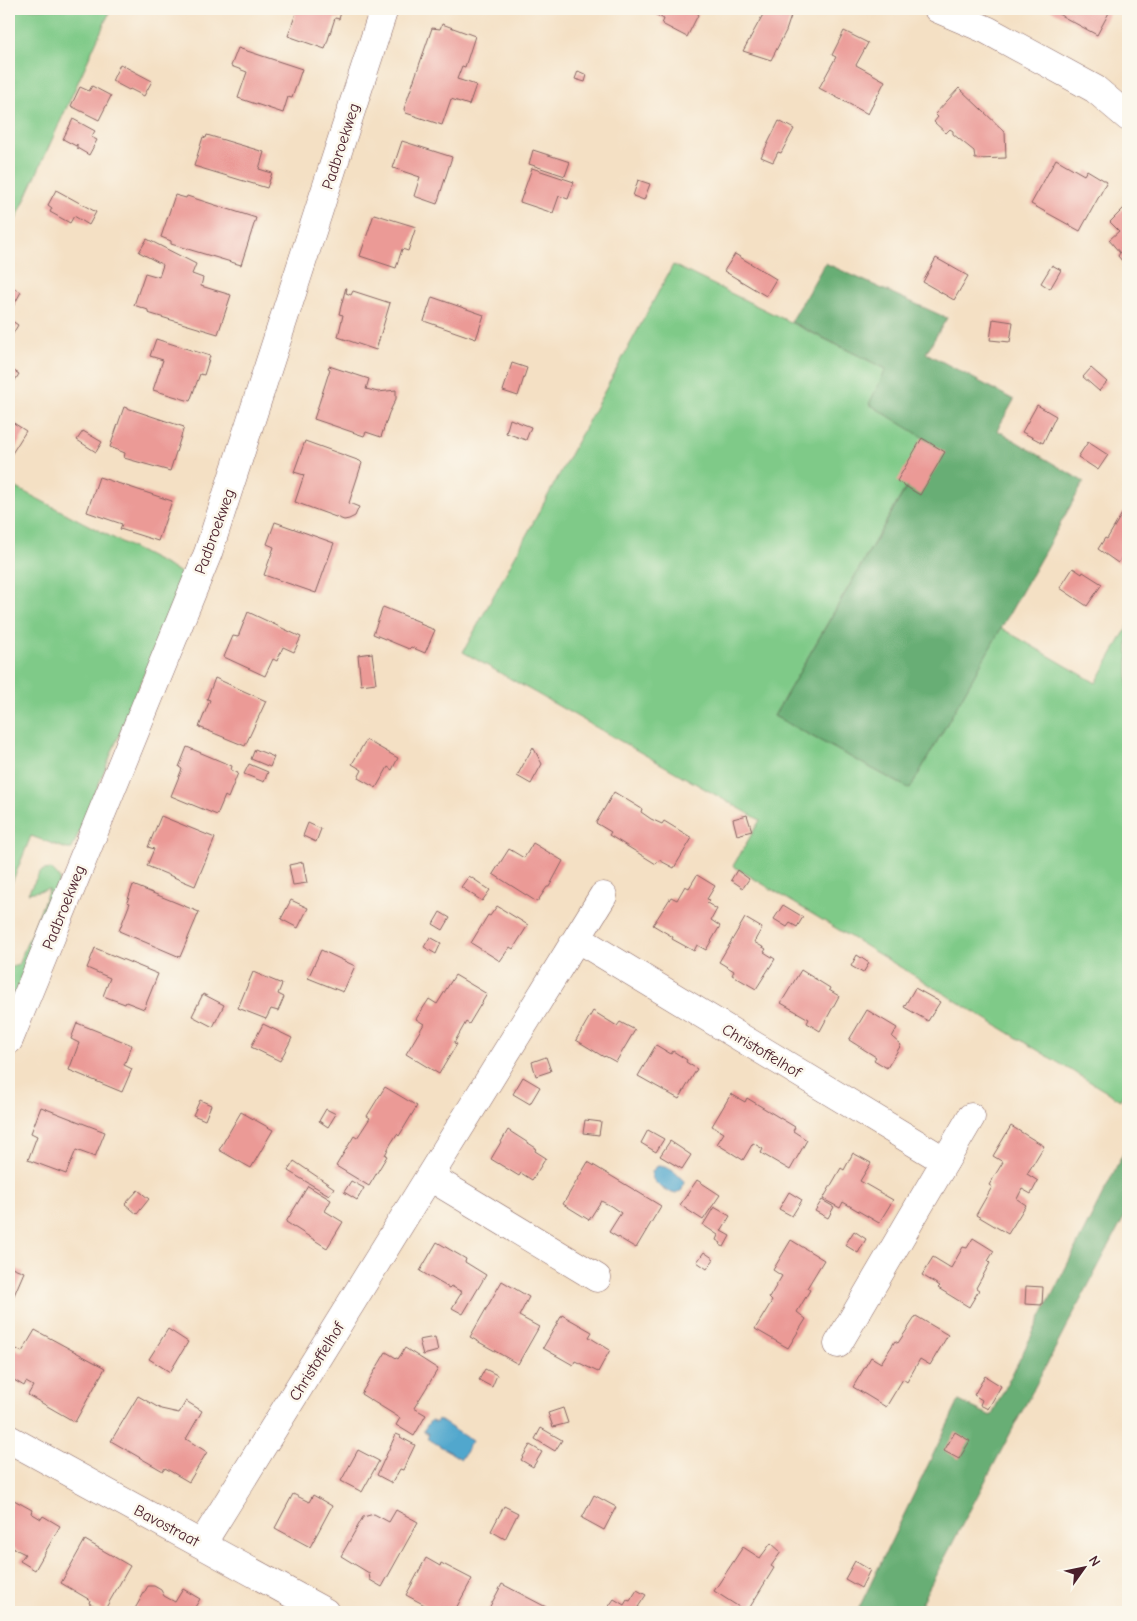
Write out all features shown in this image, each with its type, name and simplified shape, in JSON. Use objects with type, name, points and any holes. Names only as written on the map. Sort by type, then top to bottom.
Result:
[{"type":"street","name":"Padbroekweg","points":[[9,1040],[208,553],[384,9]]},
{"type":"street","points":[[938,9],[987,30],[1070,74],[1095,89],[1128,117]]},
{"type":"street","name":"Christoffelhof","points":[[202,1544],[604,896]]},
{"type":"street","name":"Christoffelhof","points":[[578,939],[945,1161]]},
{"type":"street","points":[[838,1344],[971,1117]]},
{"type":"street","points":[[430,1178],[597,1278]]},
{"type":"street","name":"Bavostraat","points":[[9,1439],[325,1612]]},
{"type":"green space","points":[[9,9],[111,9],[9,235]]},
{"type":"green space","points":[[825,263],[947,318],[926,353],[1014,400],[997,430],[1084,482],[910,789],[774,716],[932,443],[869,404],[886,369],[791,322]]},
{"type":"green space","points":[[673,265],[886,369],[870,404],[932,442],[774,716],[910,789],[1001,628],[1096,683],[1128,626],[1128,1086],[1120,1100],[733,866],[760,820],[463,652]]},
{"type":"green space","points":[[9,484],[185,575],[72,849],[67,849],[31,836],[9,890]]},
{"type":"green space","points":[[51,869],[60,880],[9,1010],[9,968],[18,965],[49,889],[28,893],[40,872]]},
{"type":"green space","points":[[1128,1144],[1128,1210],[921,1603],[939,1612],[857,1612],[959,1401],[991,1416]]},
{"type":"water","points":[[658,1166],[669,1169],[679,1176],[684,1182],[682,1190],[676,1194],[671,1193],[656,1183],[652,1174],[653,1170]]},
{"type":"water","points":[[438,1419],[472,1441],[461,1459],[427,1438],[429,1434],[423,1431],[431,1420],[436,1423]]},
{"type":"building","points":[[285,9],[342,9],[339,19],[335,18],[325,49],[288,36],[296,13]]},
{"type":"building","points":[[645,9],[701,9],[687,37],[662,24],[664,19]]},
{"type":"building","points":[[766,9],[791,16],[786,31],[771,60],[743,51]]},
{"type":"building","points":[[1049,9],[1111,9],[1097,35]]},
{"type":"building","points":[[442,24],[475,36],[465,67],[462,66],[457,79],[476,85],[469,105],[451,99],[442,125],[406,113],[404,109],[432,28],[440,29]]},
{"type":"building","points":[[844,31],[868,43],[856,65],[885,81],[868,114],[819,88],[836,57],[832,55]]},
{"type":"building","points":[[238,48],[302,69],[292,98],[288,97],[283,113],[238,98],[247,72],[231,66]]},
{"type":"building","points":[[120,64],[152,81],[144,96],[112,81]]},
{"type":"building","points":[[578,71],[587,75],[585,82],[575,79]]},
{"type":"building","points":[[92,86],[111,96],[99,120],[71,106],[80,87],[89,91]]},
{"type":"building","points":[[959,88],[1005,132],[1006,158],[975,159],[974,151],[953,134],[953,131],[950,129],[946,133],[934,122],[938,117],[935,114]]},
{"type":"building","points":[[73,119],[95,131],[91,137],[97,140],[89,155],[77,148],[77,144],[76,146],[63,139]]},
{"type":"building","points":[[779,121],[794,129],[781,153],[778,152],[773,162],[761,157]]},
{"type":"building","points":[[207,135],[264,152],[259,169],[272,173],[267,188],[194,166],[203,137],[206,138]]},
{"type":"building","points":[[402,141],[452,157],[437,204],[414,196],[420,177],[393,168]]},
{"type":"building","points":[[533,150],[570,162],[565,176],[529,164]]},
{"type":"building","points":[[1056,159],[1084,175],[1087,170],[1107,182],[1080,231],[1031,204]]},
{"type":"building","points":[[532,168],[574,182],[568,199],[559,196],[553,213],[520,202]]},
{"type":"building","points":[[638,180],[650,184],[644,200],[633,196]]},
{"type":"building","points":[[56,190],[96,212],[89,225],[74,216],[70,223],[50,212],[52,208],[48,205]]},
{"type":"building","points":[[175,195],[186,198],[187,196],[256,218],[241,265],[171,244],[171,241],[161,237]]},
{"type":"building","points":[[1124,208],[1128,212],[1128,268],[1118,256],[1120,253],[1109,240],[1119,231],[1110,222]]},
{"type":"building","points":[[374,214],[416,227],[408,251],[402,249],[396,268],[360,256]]},
{"type":"building","points":[[147,239],[196,264],[192,274],[203,278],[201,286],[231,295],[218,334],[148,313],[148,310],[134,305],[145,273],[159,277],[163,265],[139,252]]},
{"type":"building","points":[[735,254],[776,279],[766,296],[724,271]]},
{"type":"building","points":[[936,258],[968,276],[954,300],[923,282]]},
{"type":"building","points":[[1052,265],[1061,270],[1050,289],[1041,283]]},
{"type":"building","points":[[9,285],[21,292],[9,314]]},
{"type":"building","points":[[346,287],[346,293],[351,295],[353,291],[390,303],[376,350],[338,337],[343,315],[339,314]]},
{"type":"building","points":[[432,297],[484,315],[476,339],[424,321]]},
{"type":"building","points":[[9,319],[18,325],[11,337],[9,334]]},
{"type":"building","points":[[993,319],[1013,322],[1010,342],[990,340]]},
{"type":"building","points":[[156,339],[210,356],[204,375],[200,374],[190,401],[153,390],[163,360],[150,356]]},
{"type":"building","points":[[512,363],[527,368],[518,396],[503,391]]},
{"type":"building","points":[[329,366],[369,379],[366,389],[378,392],[396,390],[396,399],[381,437],[366,432],[364,436],[314,419],[330,369],[328,368]]},
{"type":"building","points":[[9,368],[19,374],[9,390]]},
{"type":"building","points":[[1091,368],[1107,382],[1099,391],[1083,377]]},
{"type":"building","points":[[1037,405],[1056,416],[1043,443],[1022,432]]},
{"type":"building","points":[[124,407],[184,427],[170,471],[124,458],[125,453],[110,447]]},
{"type":"building","points":[[510,419],[531,427],[526,440],[506,433]]},
{"type":"building","points":[[9,420],[26,431],[11,455],[9,454]]},
{"type":"building","points":[[83,431],[102,442],[96,452],[77,440]]},
{"type":"building","points":[[922,438],[945,452],[920,495],[897,481]]},
{"type":"building","points":[[305,441],[362,463],[349,503],[359,507],[355,516],[344,520],[295,502],[304,475],[294,472]]},
{"type":"building","points":[[1088,442],[1108,455],[1098,470],[1078,457]]},
{"type":"building","points":[[99,477],[172,501],[158,541],[120,529],[122,524],[87,512]]},
{"type":"building","points":[[1123,512],[1128,516],[1128,552],[1126,551],[1118,563],[1098,549],[1105,538],[1107,539]]},
{"type":"building","points":[[275,522],[334,543],[316,593],[264,575],[274,547],[267,544]]},
{"type":"building","points":[[1073,568],[1102,584],[1087,606],[1060,588]]},
{"type":"building","points":[[383,607],[435,630],[425,653],[411,647],[409,649],[373,634]]},
{"type":"building","points":[[248,612],[301,637],[294,652],[283,647],[277,661],[273,659],[265,676],[224,657],[233,636],[238,637]]},
{"type":"building","points":[[372,653],[376,683],[361,685],[358,655]]},
{"type":"building","points":[[215,678],[266,701],[245,746],[199,727],[210,700],[207,699]]},
{"type":"building","points":[[366,740],[398,758],[392,770],[388,767],[376,788],[358,778],[362,770],[352,764]]},
{"type":"building","points":[[187,747],[232,766],[231,770],[238,773],[228,798],[225,796],[217,815],[171,796],[182,769],[179,767]]},
{"type":"building","points":[[533,747],[542,764],[531,784],[517,776]]},
{"type":"building","points":[[255,749],[274,757],[270,767],[251,759]]},
{"type":"building","points":[[249,764],[268,772],[264,782],[244,774]]},
{"type":"building","points":[[614,792],[642,809],[641,812],[651,819],[662,824],[664,821],[692,838],[674,868],[659,860],[656,864],[609,835],[611,832],[596,823]]},
{"type":"building","points":[[747,815],[752,831],[737,835],[733,819]]},
{"type":"building","points":[[161,816],[215,838],[195,886],[147,866],[154,849],[148,847]]},
{"type":"building","points":[[308,823],[321,829],[316,842],[303,836]]},
{"type":"building","points":[[533,843],[563,861],[549,887],[547,887],[537,902],[493,874],[509,849],[524,858]]},
{"type":"building","points":[[303,862],[307,883],[293,885],[289,865]]},
{"type":"building","points":[[737,870],[749,879],[743,888],[731,880]]},
{"type":"building","points":[[697,875],[715,886],[707,899],[710,900],[707,903],[717,909],[711,920],[720,926],[706,950],[697,945],[694,951],[672,939],[673,937],[653,925],[671,897],[677,900],[685,886],[689,888]]},
{"type":"building","points":[[469,876],[490,890],[482,901],[461,887]]},
{"type":"building","points":[[133,885],[199,912],[180,957],[119,931],[130,903],[127,902]]},
{"type":"building","points":[[291,900],[308,908],[298,928],[281,919]]},
{"type":"building","points":[[783,905],[803,917],[797,927],[790,923],[787,927],[774,919]]},
{"type":"building","points":[[497,906],[528,925],[513,949],[510,947],[500,961],[471,943],[488,915],[490,916]]},
{"type":"building","points":[[440,912],[450,918],[443,930],[433,924]]},
{"type":"building","points":[[745,918],[762,928],[754,942],[766,949],[764,952],[775,959],[756,989],[732,975],[734,971],[719,962]]},
{"type":"building","points":[[430,937],[441,943],[436,954],[424,947]]},
{"type":"building","points":[[95,948],[158,974],[144,1009],[103,996],[110,978],[87,968]]},
{"type":"building","points":[[321,950],[355,966],[343,992],[308,978]]},
{"type":"building","points":[[857,955],[869,963],[863,973],[851,966]]},
{"type":"building","points":[[801,970],[830,988],[829,990],[839,996],[820,1031],[807,1023],[809,1019],[781,1003]]},
{"type":"building","points":[[253,972],[282,984],[278,994],[284,997],[278,1011],[271,1009],[266,1019],[238,1008]]},
{"type":"building","points":[[455,975],[487,994],[469,1024],[466,1022],[454,1043],[457,1044],[439,1074],[406,1054],[424,1024],[416,1019],[429,999],[437,1004]]},
{"type":"building","points":[[915,988],[940,1002],[928,1021],[904,1007]]},
{"type":"building","points":[[203,994],[224,1005],[213,1027],[192,1016]]},
{"type":"building","points":[[867,1010],[897,1028],[892,1037],[901,1045],[887,1068],[874,1060],[876,1057],[849,1040]]},
{"type":"building","points":[[593,1011],[617,1026],[620,1022],[635,1030],[616,1062],[576,1040]]},
{"type":"building","points":[[77,1023],[132,1045],[124,1065],[132,1069],[122,1092],[69,1070],[79,1043],[71,1039]]},
{"type":"building","points":[[263,1024],[292,1038],[280,1061],[251,1047]]},
{"type":"building","points":[[656,1045],[671,1054],[673,1051],[697,1069],[679,1099],[638,1076]]},
{"type":"building","points":[[546,1057],[551,1071],[536,1076],[532,1062]]},
{"type":"building","points":[[523,1077],[540,1087],[530,1104],[513,1094]]},
{"type":"building","points":[[385,1087],[417,1106],[399,1136],[397,1134],[390,1145],[385,1155],[387,1156],[369,1186],[336,1166],[354,1136],[357,1138],[370,1118],[367,1116]]},
{"type":"building","points":[[731,1094],[745,1102],[747,1098],[795,1127],[793,1131],[807,1140],[790,1170],[761,1153],[763,1149],[753,1143],[743,1160],[717,1144],[724,1133],[712,1126]]},
{"type":"building","points":[[200,1100],[211,1105],[205,1120],[193,1115]]},
{"type":"building","points":[[41,1107],[105,1132],[95,1157],[76,1150],[66,1174],[28,1160],[37,1136],[31,1133]]},
{"type":"building","points":[[326,1109],[336,1114],[328,1127],[319,1121]]},
{"type":"building","points":[[241,1112],[273,1130],[251,1168],[219,1150]]},
{"type":"building","points":[[585,1120],[601,1122],[599,1135],[583,1133]]},
{"type":"building","points":[[1011,1126],[1044,1146],[1027,1174],[1038,1181],[1031,1194],[1022,1189],[1017,1199],[1026,1205],[1008,1234],[976,1215],[992,1187],[989,1185],[1003,1162],[993,1156]]},
{"type":"building","points":[[508,1130],[536,1148],[535,1151],[546,1158],[532,1180],[521,1173],[519,1176],[491,1159]]},
{"type":"building","points":[[648,1130],[664,1139],[656,1152],[641,1143]]},
{"type":"building","points":[[670,1141],[691,1155],[682,1169],[660,1156]]},
{"type":"building","points":[[853,1153],[871,1163],[860,1181],[893,1200],[879,1223],[843,1202],[840,1208],[823,1199],[841,1168],[844,1170]]},
{"type":"building","points":[[294,1161],[334,1188],[329,1195],[288,1171]]},
{"type":"building","points":[[588,1162],[661,1206],[636,1248],[609,1232],[621,1213],[611,1206],[601,1201],[589,1220],[563,1204]]},
{"type":"building","points":[[697,1180],[720,1195],[703,1220],[680,1205]]},
{"type":"building","points":[[351,1181],[364,1188],[357,1200],[344,1192]]},
{"type":"building","points":[[308,1186],[331,1200],[325,1211],[343,1222],[327,1248],[286,1222]]},
{"type":"building","points":[[138,1190],[149,1199],[137,1214],[125,1204]]},
{"type":"building","points":[[789,1192],[802,1200],[792,1216],[779,1209]]},
{"type":"building","points":[[822,1200],[834,1207],[828,1218],[815,1211]]},
{"type":"building","points":[[714,1207],[730,1216],[721,1231],[730,1236],[724,1247],[716,1240],[718,1235],[703,1225]]},
{"type":"building","points":[[854,1231],[866,1239],[858,1253],[845,1245]]},
{"type":"building","points":[[973,1238],[994,1251],[988,1261],[990,1263],[976,1288],[979,1290],[969,1307],[938,1288],[940,1286],[922,1275],[933,1257],[951,1268],[963,1247],[967,1248]]},
{"type":"building","points":[[791,1240],[824,1260],[807,1288],[810,1290],[797,1312],[806,1319],[788,1348],[755,1329],[772,1301],[769,1298],[782,1276],[773,1270]]},
{"type":"building","points":[[437,1242],[466,1259],[465,1262],[486,1275],[463,1314],[452,1308],[462,1292],[451,1286],[449,1288],[420,1271]]},
{"type":"building","points":[[704,1252],[714,1259],[707,1269],[697,1262]]},
{"type":"building","points":[[9,1266],[24,1272],[9,1307]]},
{"type":"building","points":[[502,1281],[529,1297],[519,1316],[539,1327],[518,1364],[470,1337]]},
{"type":"building","points":[[1026,1286],[1043,1287],[1042,1305],[1025,1304]]},
{"type":"building","points":[[562,1315],[592,1332],[589,1337],[610,1350],[598,1372],[575,1361],[573,1365],[543,1348]]},
{"type":"building","points":[[916,1316],[948,1335],[930,1365],[920,1359],[907,1382],[903,1379],[886,1407],[853,1387],[871,1357],[881,1363],[895,1341],[898,1343]]},
{"type":"building","points":[[168,1329],[188,1342],[170,1372],[149,1359]]},
{"type":"building","points":[[35,1330],[105,1368],[75,1422],[28,1395],[33,1386],[26,1382],[24,1386],[9,1377],[9,1345],[22,1352]]},
{"type":"building","points":[[435,1337],[438,1351],[423,1355],[419,1340]]},
{"type":"building","points":[[405,1348],[438,1369],[414,1408],[426,1415],[414,1436],[396,1425],[400,1418],[361,1394],[386,1352],[398,1359]]},
{"type":"building","points":[[485,1369],[497,1375],[492,1387],[479,1380]]},
{"type":"building","points":[[985,1376],[1001,1386],[988,1409],[980,1405],[982,1400],[974,1395]]},
{"type":"building","points":[[138,1396],[161,1409],[179,1413],[186,1401],[202,1411],[186,1439],[207,1452],[189,1482],[165,1468],[163,1471],[111,1441]]},
{"type":"building","points":[[563,1408],[568,1423],[553,1427],[548,1413]]},
{"type":"building","points":[[541,1428],[562,1440],[555,1451],[535,1439]]},
{"type":"building","points":[[955,1432],[970,1441],[959,1459],[944,1451]]},
{"type":"building","points":[[396,1434],[415,1445],[403,1470],[400,1469],[392,1483],[377,1475]]},
{"type":"building","points":[[530,1445],[542,1452],[533,1467],[521,1460]]},
{"type":"building","points":[[358,1450],[379,1461],[362,1492],[341,1481]]},
{"type":"building","points":[[293,1494],[309,1502],[313,1495],[332,1506],[310,1547],[275,1528]]},
{"type":"building","points":[[594,1495],[616,1507],[604,1530],[582,1518]]},
{"type":"building","points":[[14,1500],[32,1510],[31,1513],[41,1519],[43,1516],[60,1526],[35,1570],[20,1561],[25,1554],[9,1546],[9,1509]]},
{"type":"building","points":[[504,1506],[518,1513],[505,1539],[491,1531]]},
{"type":"building","points":[[396,1510],[418,1522],[382,1587],[370,1580],[369,1573],[341,1556],[363,1517],[374,1514],[389,1522]]},
{"type":"building","points":[[85,1540],[130,1566],[104,1611],[89,1603],[90,1600],[61,1583]]},
{"type":"building","points":[[771,1543],[781,1552],[771,1566],[774,1568],[747,1612],[714,1591],[743,1547],[760,1558]]},
{"type":"building","points":[[426,1558],[440,1566],[441,1563],[472,1579],[454,1612],[433,1612],[434,1610],[406,1595]]},
{"type":"building","points":[[855,1561],[870,1570],[861,1588],[845,1579]]},
{"type":"building","points":[[502,1584],[546,1607],[543,1612],[487,1612]]},
{"type":"building","points":[[148,1586],[154,1586],[161,1590],[164,1596],[175,1602],[183,1589],[200,1599],[192,1612],[133,1612]]},
{"type":"building","points":[[637,1590],[646,1595],[638,1607],[646,1612],[605,1612],[614,1599],[624,1605],[627,1600],[630,1601]]}]
